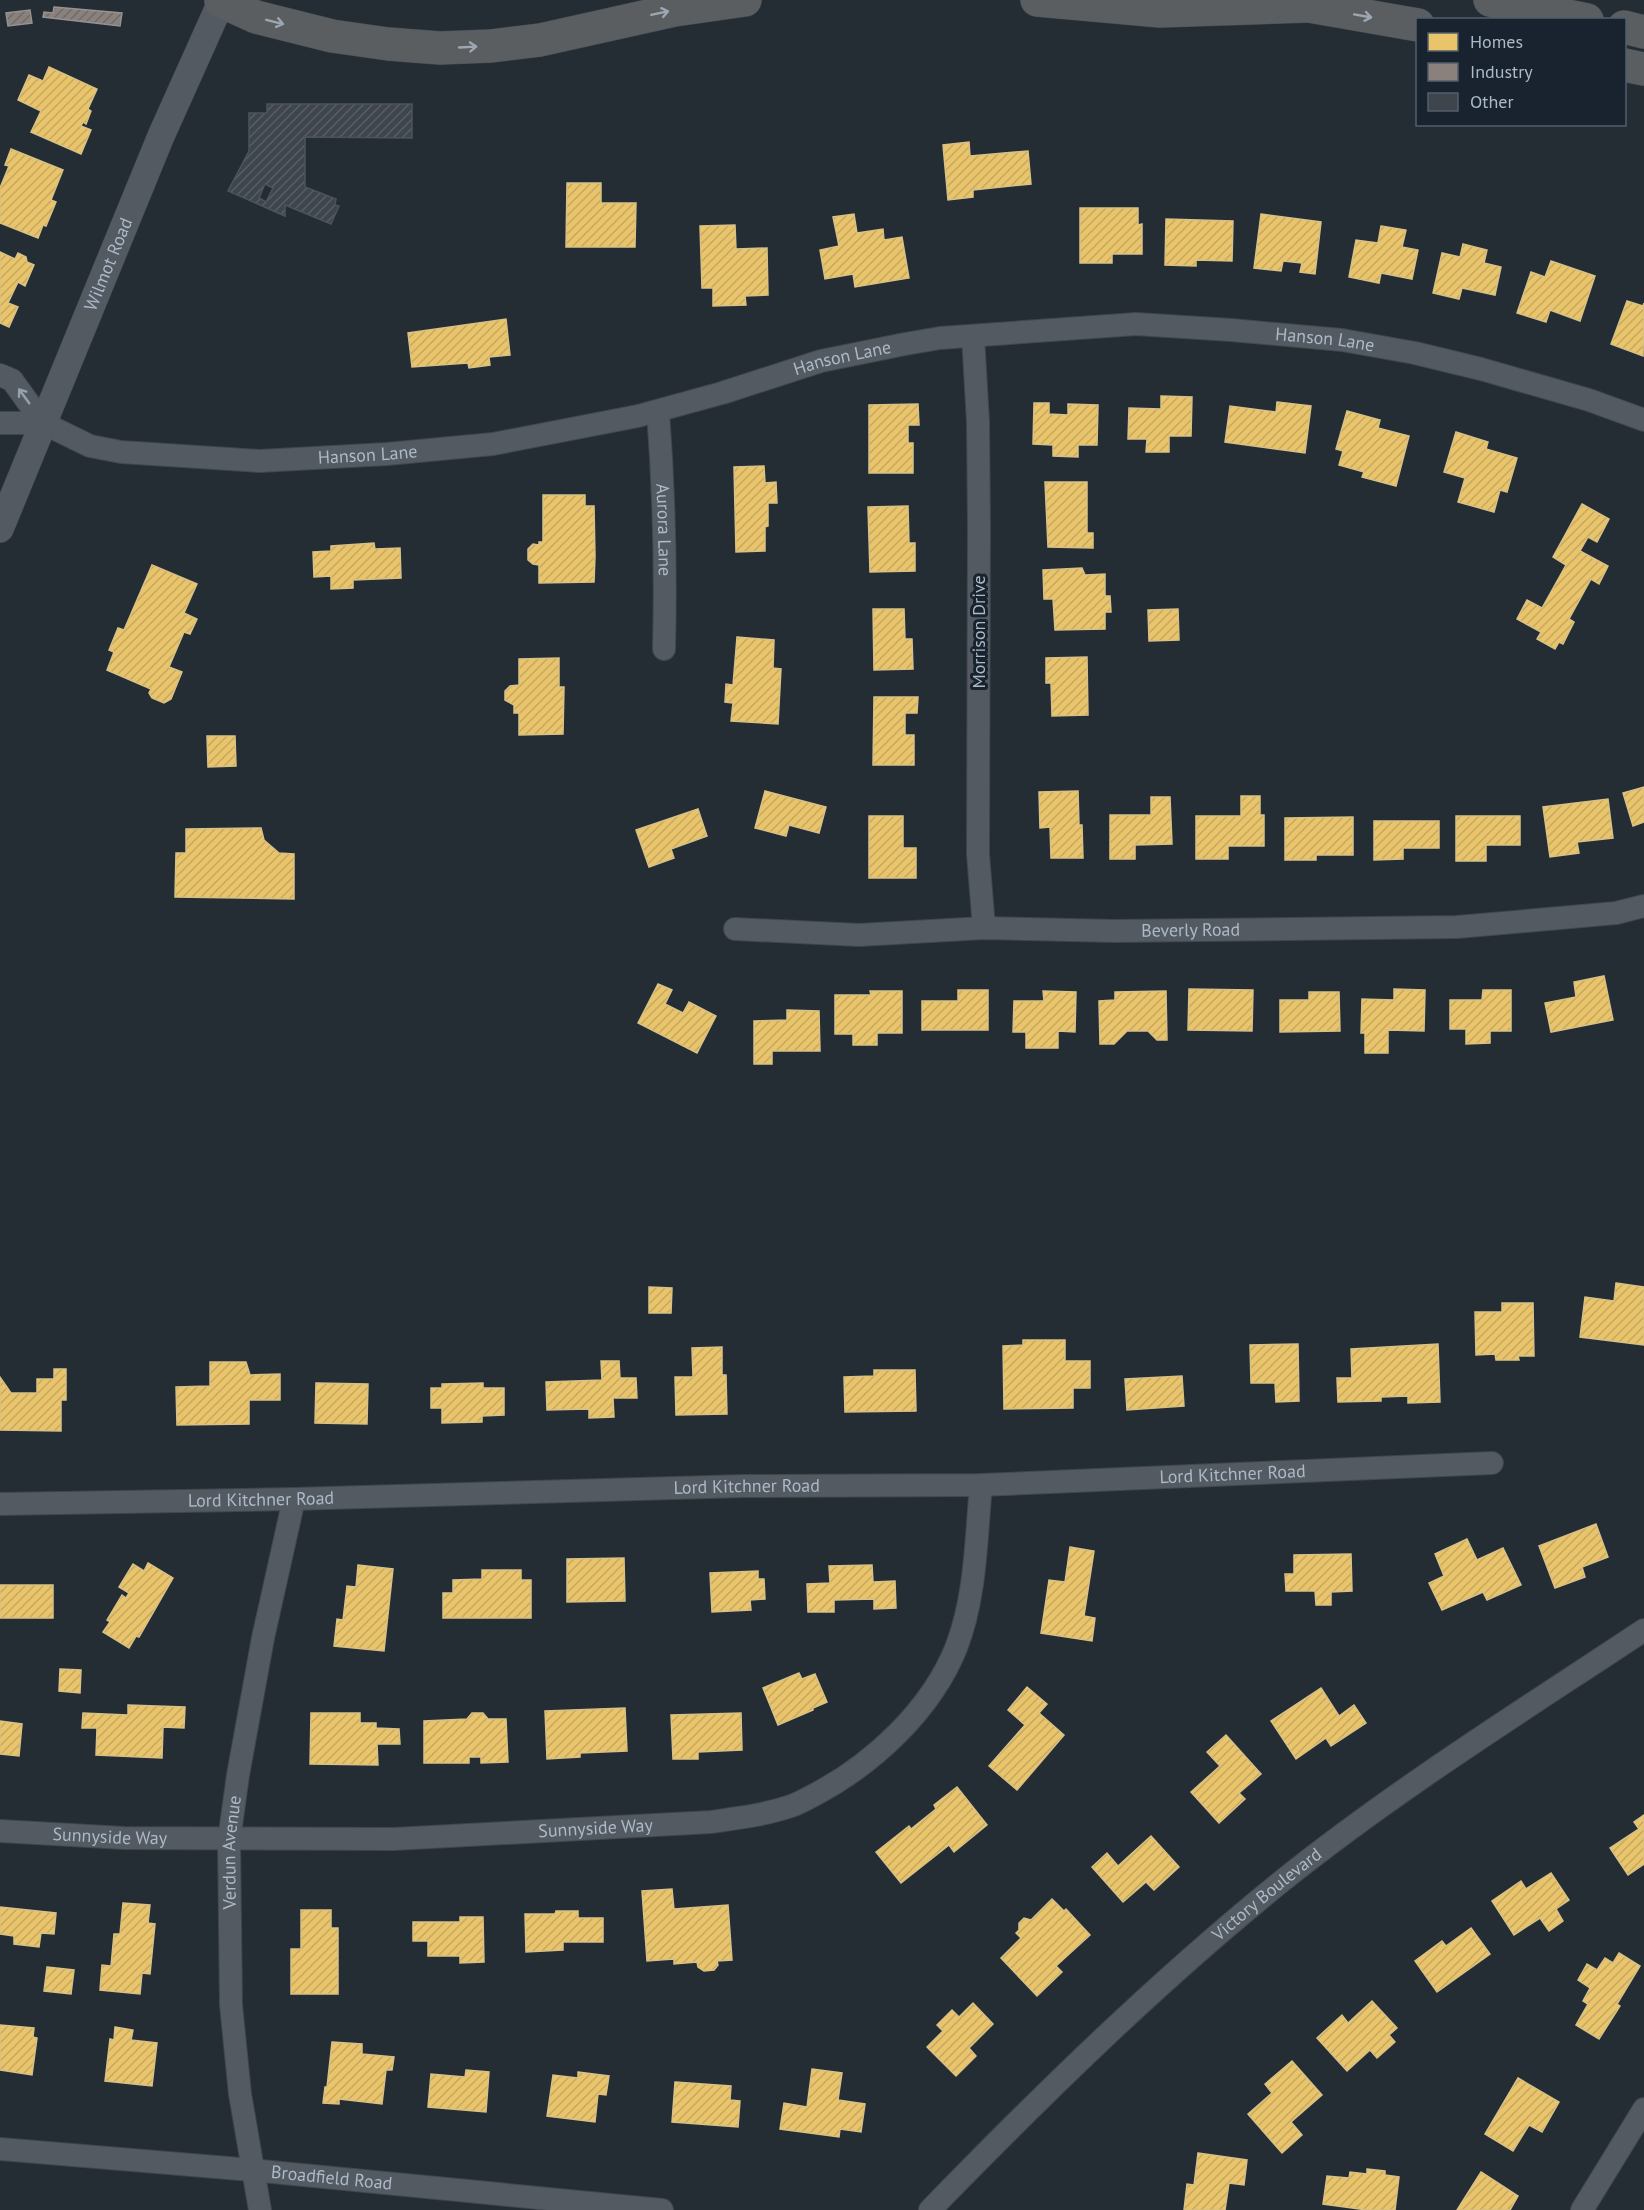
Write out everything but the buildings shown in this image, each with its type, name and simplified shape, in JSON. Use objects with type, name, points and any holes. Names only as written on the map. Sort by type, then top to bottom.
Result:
[{"type":"highway","points":[[221,0],[256,17],[332,36],[440,48],[540,40],[675,10],[746,0]]},
{"type":"highway","points":[[1037,0],[1160,11],[1293,3],[1416,25]]},
{"type":"highway","points":[[1490,0],[1577,18]]},
{"type":"highway","points":[[1626,28],[1644,32]]},
{"type":"highway","points":[[1626,65],[1644,69]]},
{"type":"street","name":"Wilmot Road","points":[[0,529],[161,136],[221,0]]},
{"type":"street","name":"Hanson Lane","points":[[43,423],[90,446],[121,452],[260,461],[355,457],[493,444],[658,412],[821,361],[916,342],[1136,324],[1342,340],[1415,353],[1589,400],[1644,420]]},
{"type":"street","name":"Morrison Drive","points":[[973,336],[978,422],[978,854],[984,928]]},
{"type":"street","points":[[0,375],[12,380],[43,423]]},
{"type":"street","name":"Aurora Lane","points":[[658,412],[665,536],[664,649]]},
{"type":"street","points":[[0,423],[43,423]]},
{"type":"street","name":"Beverly Road","points":[[735,929],[859,935],[984,928],[1115,931],[1457,927],[1616,913],[1644,906]]},
{"type":"street","name":"Lord Kitchner Road","points":[[0,1504],[294,1499],[744,1486],[981,1485],[1492,1463]]},
{"type":"street","name":"Sunnyside Way","points":[[0,1831],[124,1838],[394,1839],[711,1822],[760,1815],[794,1805],[839,1782],[879,1752],[908,1722],[936,1684],[956,1648],[967,1606],[981,1485]]},
{"type":"street","name":"Verdun Avenue","points":[[260,2210],[240,2094],[231,2006],[229,1839],[238,1775],[263,1638],[294,1499]]},
{"type":"street","name":"Victory Boulevard","points":[[930,2210],[1012,2127],[1195,1953],[1284,1880],[1398,1793],[1644,1630]]},
{"type":"street","points":[[1582,2210],[1644,2109]]},
{"type":"street","name":"Broadfield Road","points":[[0,2149],[252,2170],[662,2210]]}]
